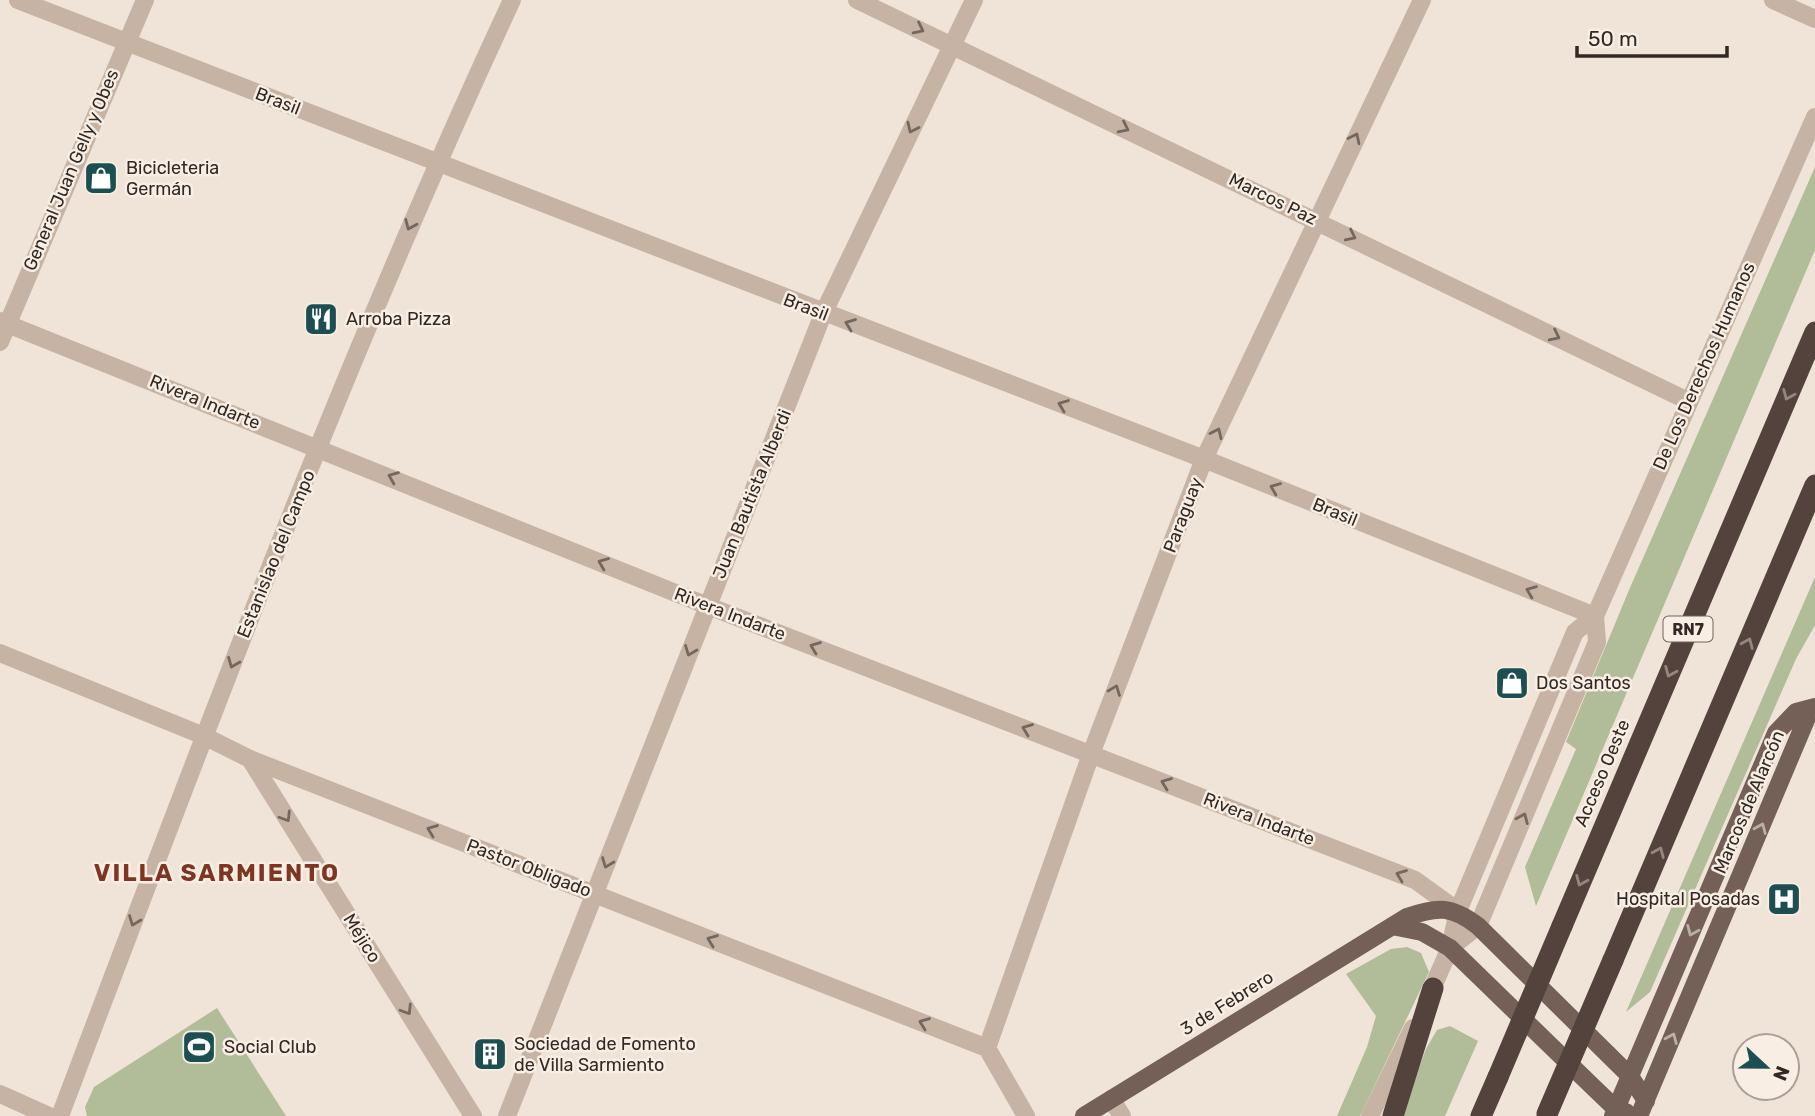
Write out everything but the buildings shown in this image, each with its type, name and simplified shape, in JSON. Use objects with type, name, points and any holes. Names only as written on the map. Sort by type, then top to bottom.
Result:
[{"type":"highway","name":"Acceso Oeste","points":[[1481,1116],[1815,332]]},
{"type":"highway","points":[[1547,1115],[1815,485]]},
{"type":"highway","points":[[1393,1116],[1433,988]]},
{"type":"main road","name":"Marcos de Alarcón","points":[[1615,1112],[1776,733],[1796,712],[1814,704]]},
{"type":"main road","name":"Marcos de Alarcón","points":[[1642,1111],[1814,704]]},
{"type":"main road","name":"3 de Febrero","points":[[1084,1116],[1392,926],[1423,912],[1458,911]]},
{"type":"main road","points":[[1392,926],[1422,932],[1450,948],[1615,1112],[1642,1111],[1630,1076],[1478,926],[1458,911]]},
{"type":"street","name":"Brasil","points":[[18,0],[823,314],[1204,459],[1594,616]]},
{"type":"street","name":"General Juan Gelly y Obes","points":[[0,342],[4,322],[124,42],[145,0]]},
{"type":"street","name":"Estanislao del Campo","points":[[60,1116],[204,736],[318,447],[436,162],[512,0]]},
{"type":"street","name":"Marcos Paz","points":[[857,0],[1688,401]]},
{"type":"street","name":"Juan Bautista Alberdi","points":[[507,1116],[823,314],[974,0]]},
{"type":"street","name":"Paraguay","points":[[987,1048],[1091,754],[1204,459],[1422,0]]},
{"type":"street","points":[[1773,0],[1815,19]]},
{"type":"street","name":"De Los Derechos Humanos","points":[[1370,1116],[1450,948],[1458,911],[1575,632],[1594,616],[1815,117]]},
{"type":"street","name":"Rivera Indarte","points":[[4,322],[708,606],[1415,880],[1458,911]]},
{"type":"street","name":"De Los Derechos Humanos","points":[[1450,948],[1478,926],[1597,642],[1594,616]]},
{"type":"street","name":"Pastor Obligado","points":[[0,653],[204,736],[250,759],[987,1048]]},
{"type":"street","name":"Méjico","points":[[250,759],[473,1116]]},
{"type":"street","points":[[987,1048],[1026,1116]]},
{"type":"street","points":[[0,1094],[49,1116]]},
{"type":"street","points":[[1111,1099],[1122,1116]]},
{"type":"green space","points":[[1815,167],[1815,250],[1536,906],[1525,867],[1576,749],[1566,742],[1629,590]]},
{"type":"green space","points":[[1815,577],[1815,625],[1796,659],[1650,992],[1626,1012]]},
{"type":"green space","points":[[1407,947],[1421,953],[1429,972],[1360,1116],[1337,1116],[1367,1047],[1376,1016],[1346,974],[1391,949]]},
{"type":"green space","name":"Social Club","points":[[217,1008],[286,1116],[87,1116],[85,1107],[94,1087]]},
{"type":"green space","points":[[1450,1026],[1478,1041],[1445,1116],[1401,1116],[1426,1049],[1437,1030]]},
{"type":"place","name":"Bicicleteria Germán","points":[[101,178]]},
{"type":"place","name":"Arroba Pizza","points":[[321,319]]},
{"type":"place","name":"Dos Santos","points":[[1512,683]]},
{"type":"place","name":"Hospital Posadas","points":[[1784,899]]},
{"type":"place","name":"Social Club","points":[[199,1047]]},
{"type":"place","name":"Sociedad de Fomento de Villa Sarmiento","points":[[490,1054]]},
{"type":"district","name":"VILLA SARMIENTO","points":[[217,873]]}]
